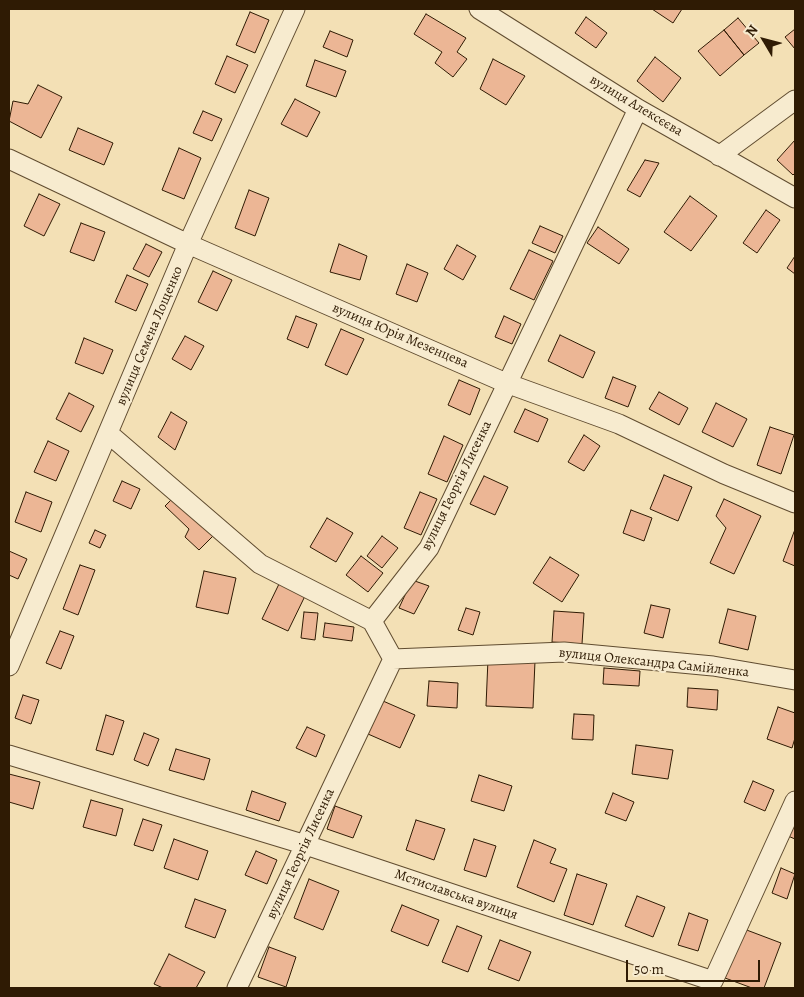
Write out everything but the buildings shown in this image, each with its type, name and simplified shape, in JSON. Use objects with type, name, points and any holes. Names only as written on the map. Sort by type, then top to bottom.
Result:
[{"type":"street","name":"вулиця Семена Лощенко","points":[[9,666],[188,244],[295,9]]},
{"type":"street","name":"вулиця Алексєєва","points":[[479,9],[638,109],[795,198]]},
{"type":"street","points":[[719,156],[795,100]]},
{"type":"street","name":"вулиця Георгія Лисенка","points":[[372,620],[429,548],[638,109]]},
{"type":"street","name":"вулиця Юрія Мезенцева","points":[[9,159],[188,244],[506,383],[619,424],[724,474],[795,503]]},
{"type":"street","points":[[109,434],[260,564],[372,620],[393,659]]},
{"type":"street","name":"вулиця Олександра Самійленка","points":[[393,659],[564,652],[713,666],[795,680]]},
{"type":"street","name":"вулиця Георгія Лисенка","points":[[237,988],[393,659]]},
{"type":"street","name":"Мстиславська вулиця","points":[[9,754],[306,845],[712,981],[795,801]]}]
